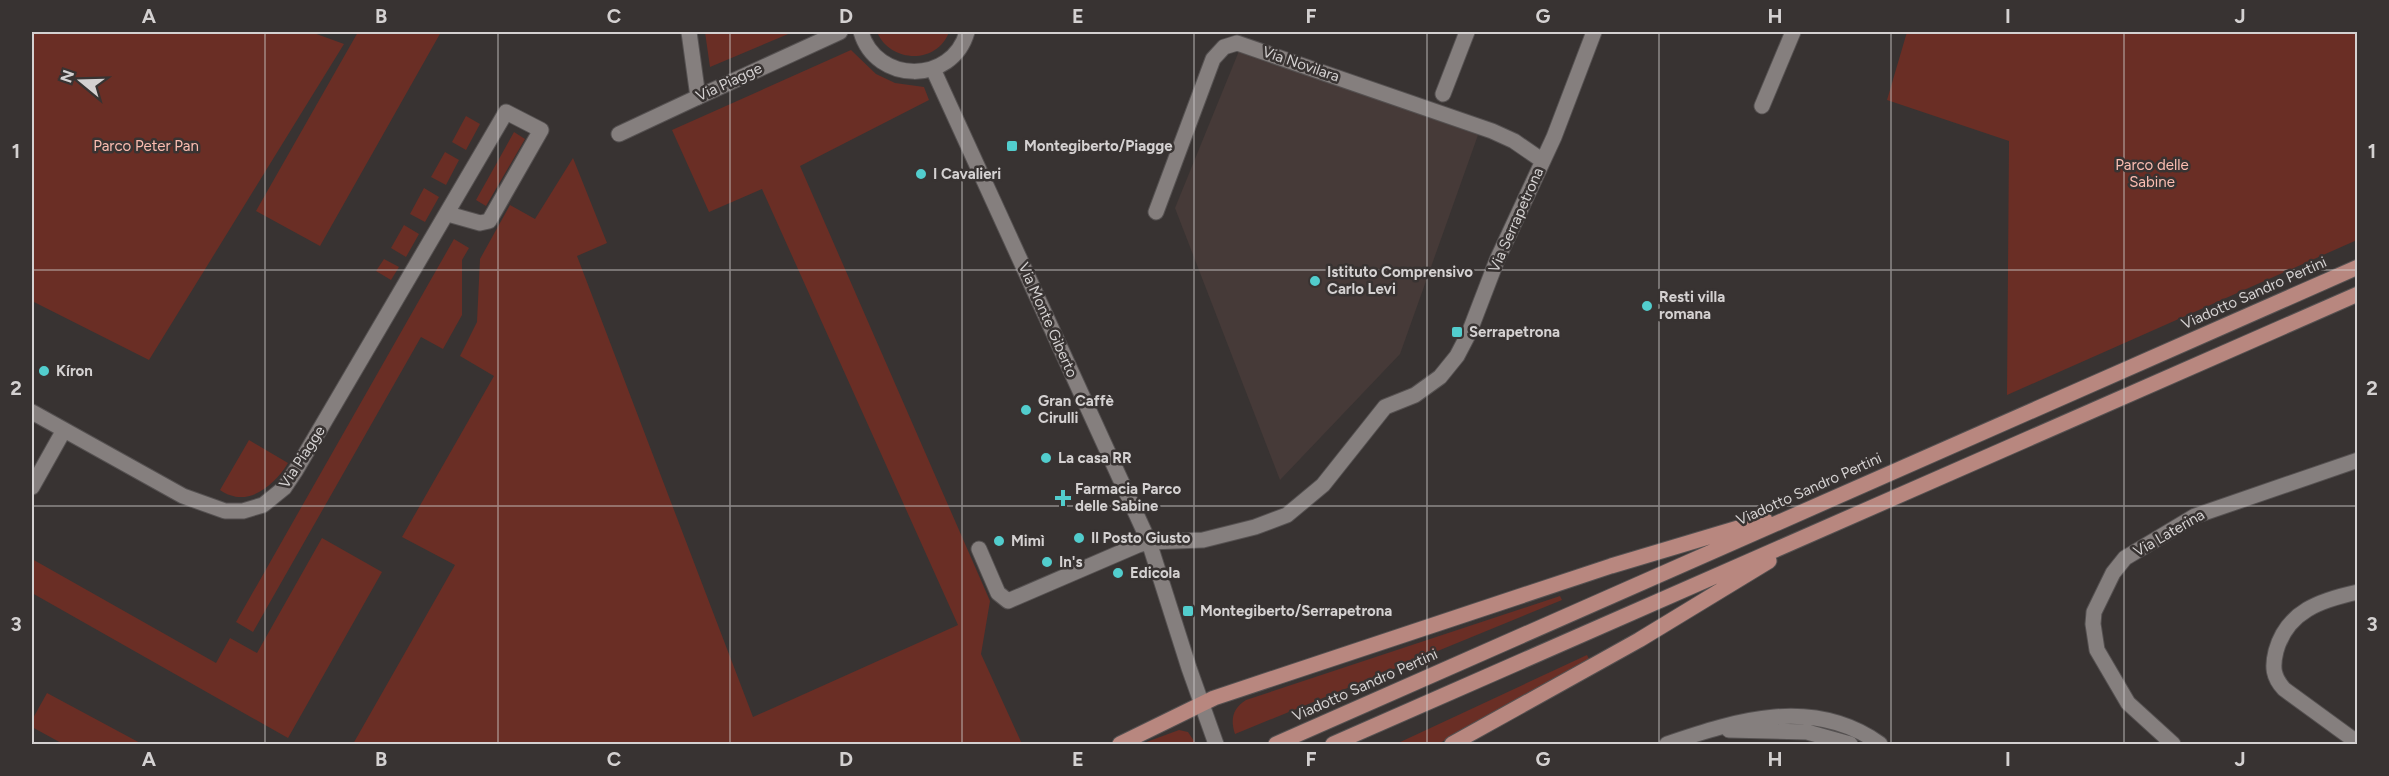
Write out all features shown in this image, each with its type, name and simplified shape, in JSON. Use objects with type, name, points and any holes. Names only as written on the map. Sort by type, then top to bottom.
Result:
[{"type":"main road","name":"Viadotto Sandro Pertini","points":[[1276,744],[2358,267]]},
{"type":"main road","points":[[1333,744],[2358,294]]},
{"type":"main road","points":[[1120,744],[1214,698],[1611,566],[1735,528],[1806,510]]},
{"type":"main road","points":[[1452,744],[1639,640],[1818,531]]},
{"type":"street","points":[[689,32],[698,97]]},
{"type":"street","name":"Via Piagge","points":[[619,134],[840,32]]},
{"type":"street","points":[[861,32],[872,53],[888,66],[912,72],[933,69],[956,53],[967,32]]},
{"type":"street","points":[[1443,94],[1467,32]]},
{"type":"street","name":"Via Serrapetrona","points":[[979,549],[998,593],[1008,601],[1125,549],[1149,542],[1203,540],[1255,527],[1287,515],[1323,485],[1385,407],[1415,396],[1440,377],[1465,341],[1497,260],[1543,161],[1594,32]]},
{"type":"street","points":[[1762,106],[1792,32]]},
{"type":"street","name":"Via Novilara","points":[[1156,212],[1213,59],[1224,47],[1237,43],[1492,131],[1514,141],[1543,161]]},
{"type":"street","name":"Via Monte Giberto","points":[[933,69],[1149,542],[1215,742]]},
{"type":"street","name":"Via Piagge","points":[[32,412],[200,504],[232,512],[263,505],[279,493],[292,478],[506,112],[541,130],[489,221],[480,222],[448,214]]},
{"type":"street","points":[[32,487],[64,430]]},
{"type":"street","name":"Via Laterina","points":[[2164,742],[2128,703],[2107,671],[2097,650],[2093,624],[2094,612],[2113,573],[2126,558],[2195,516],[2358,460]]},
{"type":"street","points":[[2355,594],[2322,601],[2293,620],[2278,644],[2274,673],[2284,689],[2358,743]]},
{"type":"street","points":[[1667,744],[1754,718],[1798,715],[1822,719],[1851,728],[1880,744]]},
{"type":"street","points":[[1711,730],[1801,731],[1850,744]]},
{"type":"shaded area","name":"Istituto Comprensivo Carlo Levi","points":[[1239,51],[1478,135],[1400,354],[1280,480],[1175,208]]},
{"type":"green space","name":"Parco Peter Pan","points":[[32,32],[311,32],[344,44],[149,360],[32,301]]},
{"type":"green space","points":[[358,32],[441,32],[320,246],[256,211]]},
{"type":"green space","points":[[705,32],[793,32],[710,67]]},
{"type":"green space","points":[[877,32],[949,32],[943,43],[935,50],[924,55],[913,56],[892,50]]},
{"type":"green space","name":"Parco delle Sabine","points":[[1907,32],[2357,32],[2357,240],[2007,395],[2009,141],[1887,100]]},
{"type":"green space","points":[[851,50],[876,74],[895,83],[924,87],[929,100],[800,166],[990,601],[981,654],[1022,744],[353,744],[455,565],[402,537],[494,376],[460,356],[477,322],[480,259],[510,205],[535,219],[573,158],[607,243],[577,256],[753,717],[958,625],[762,189],[709,212],[672,130]]},
{"type":"green space","points":[[466,116],[480,124],[466,150],[452,142]]},
{"type":"green space","points":[[514,132],[525,139],[486,206],[476,200]]},
{"type":"green space","points":[[445,152],[459,160],[446,185],[431,177]]},
{"type":"green space","points":[[424,188],[439,197],[425,222],[410,214]]},
{"type":"green space","points":[[404,225],[419,234],[406,257],[391,248]]},
{"type":"green space","points":[[454,239],[469,248],[462,260],[462,315],[443,349],[421,337],[253,632],[236,622]]},
{"type":"green space","points":[[384,259],[399,267],[391,280],[376,271]]},
{"type":"green space","points":[[249,440],[288,463],[275,480],[259,492],[250,496],[230,495],[220,490]]},
{"type":"green space","points":[[322,538],[382,572],[288,738],[32,593],[32,559],[216,663],[230,638],[257,653]]},
{"type":"green space","points":[[1560,596],[1562,600],[1235,734],[1233,723],[1235,710],[1246,700]]},
{"type":"green space","points":[[1587,655],[1590,661],[1438,744],[1396,744]]},
{"type":"green space","points":[[47,693],[142,744],[63,744],[32,727],[32,720]]},
{"type":"green space","points":[[1179,730],[1188,732],[1196,744],[1141,744]]},
{"type":"place","name":"Montegiberto/Piagge","points":[[1012,146]]},
{"type":"place","name":"I Cavalieri","points":[[921,174]]},
{"type":"place","name":"Istituto Comprensivo Carlo Levi","points":[[1315,281]]},
{"type":"place","name":"Resti villa romana","points":[[1647,306]]},
{"type":"place","name":"Serrapetrona","points":[[1457,332]]},
{"type":"place","name":"Kíron","points":[[44,371]]},
{"type":"place","name":"Gran Caffè Cirulli","points":[[1026,410]]},
{"type":"place","name":"La casa RR","points":[[1046,458]]},
{"type":"place","name":"Farmacia Parco delle Sabine","points":[[1063,498]]},
{"type":"place","name":"Il Posto Giusto","points":[[1079,538]]},
{"type":"place","name":"Mimì","points":[[999,541]]},
{"type":"place","name":"In's","points":[[1047,562]]},
{"type":"place","name":"Edicola","points":[[1118,573]]},
{"type":"place","name":"Montegiberto/Serrapetrona","points":[[1188,611]]}]
